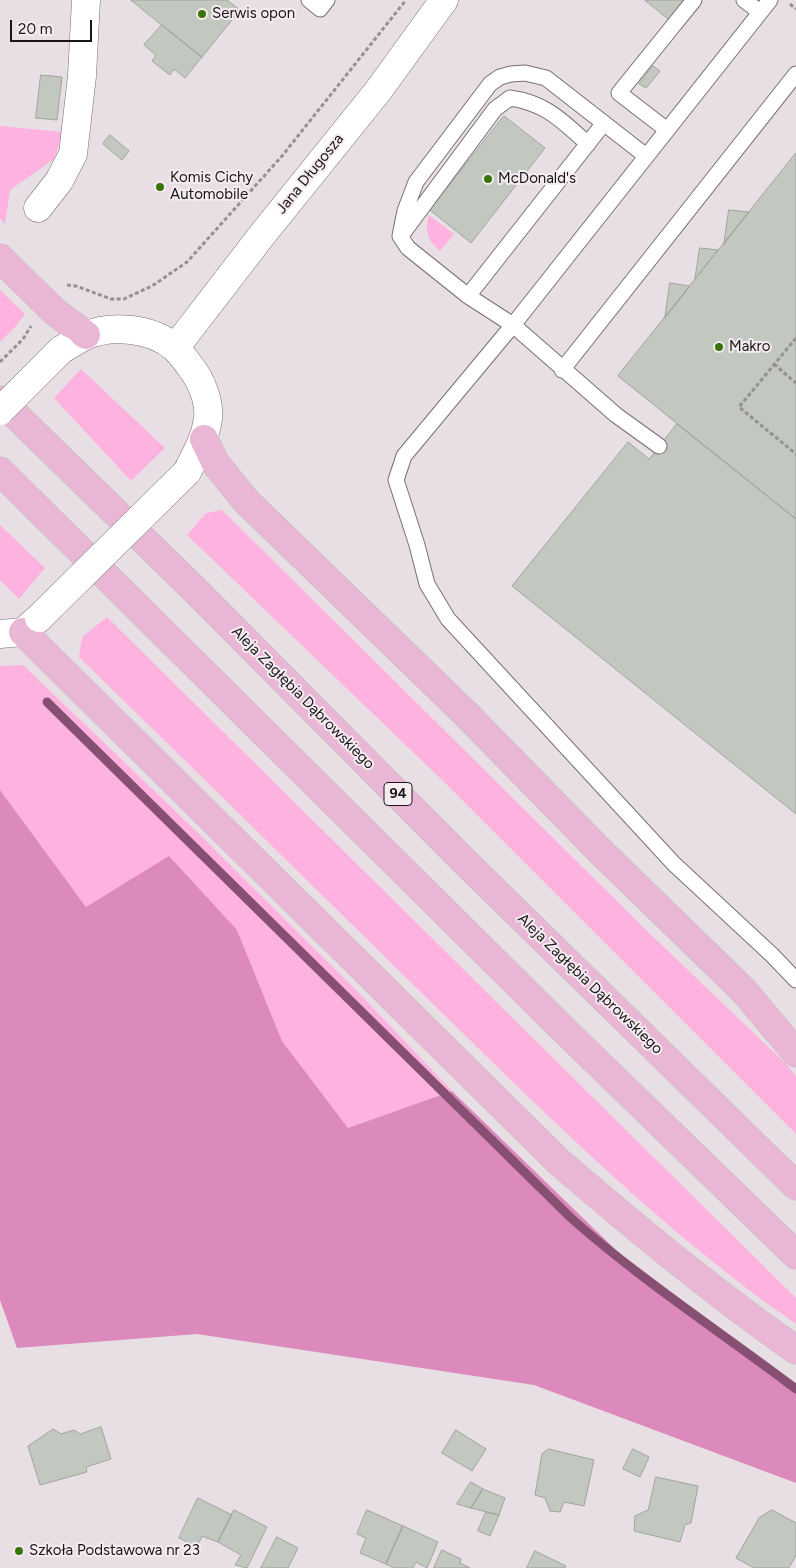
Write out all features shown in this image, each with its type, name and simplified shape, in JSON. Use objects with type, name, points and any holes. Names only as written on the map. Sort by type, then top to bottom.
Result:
[{"type":"main road","points":[[0,258],[38,311],[86,335]]},
{"type":"main road","name":"Aleja Zagłębia Dąbrowskiego","points":[[0,400],[196,591],[463,860],[796,1186]]},
{"type":"main road","points":[[204,439],[216,464],[246,501],[466,714],[599,850],[744,991],[796,1053]]},
{"type":"main road","points":[[0,471],[565,1031],[796,1255]]},
{"type":"main road","points":[[21,628],[559,1162],[651,1241],[734,1306],[796,1350]]},
{"type":"street","points":[[38,208],[60,182],[73,154],[82,76],[86,0]]},
{"type":"street","name":"Jana Długosza","points":[[175,348],[258,240],[378,91],[444,0]]},
{"type":"street","points":[[0,411],[62,350],[86,335],[115,330],[137,330],[157,337],[175,348],[193,369],[203,387],[208,417],[204,439],[186,472],[21,628]]},
{"type":"lane","points":[[309,0],[320,10],[328,0]]},
{"type":"lane","points":[[667,130],[619,93],[694,0]]},
{"type":"lane","points":[[744,0],[760,12]]},
{"type":"lane","points":[[770,0],[513,325],[404,456],[396,480],[417,545],[427,584],[448,619],[674,864],[772,954],[796,980]]},
{"type":"lane","points":[[646,156],[546,78],[525,73],[500,77],[490,84],[416,182],[405,211],[400,236],[408,248],[468,296],[513,325],[562,370],[616,415],[659,446]]},
{"type":"lane","points":[[562,370],[796,74]]},
{"type":"lane","points":[[400,236],[495,109],[510,98],[523,100],[551,111],[588,144]]},
{"type":"lane","points":[[468,296],[604,123]]},
{"type":"path","points":[[0,362],[23,339],[38,311],[57,288],[71,285],[110,299],[124,299],[152,286],[178,269],[210,238],[282,156],[406,0]]},
{"type":"path","points":[[796,338],[739,407],[796,454]]},
{"type":"path","points":[[774,364],[796,382]]},
{"type":"shaded area","points":[[0,126],[63,132],[54,159],[10,190],[5,224],[0,218]]},
{"type":"shaded area","points":[[429,215],[454,234],[440,251],[428,235]]},
{"type":"shaded area","points":[[0,290],[25,314],[0,342]]},
{"type":"shaded area","points":[[81,369],[165,448],[131,481],[54,398]]},
{"type":"shaded area","points":[[222,510],[643,927],[785,1063],[796,1076],[796,1134],[443,781],[187,535],[206,513]]},
{"type":"shaded area","points":[[0,525],[45,568],[19,599],[0,580]]},
{"type":"shaded area","points":[[107,617],[796,1298],[796,1324],[701,1252],[611,1174],[438,1009],[79,657],[82,637]]},
{"type":"shaded area","points":[[23,665],[196,831],[358,992],[452,1091],[348,1128],[282,1041],[237,930],[86,907],[0,790],[0,666]]},
{"type":"shaded area","points":[[0,790],[86,907],[169,856],[237,930],[282,1041],[348,1128],[452,1091],[618,1252],[796,1386],[796,1483],[534,1385],[197,1334],[17,1348],[0,1300]]},
{"type":"building","points":[[131,0],[227,0],[240,10],[202,57]]},
{"type":"building","points":[[645,0],[692,0],[700,6],[681,29]]},
{"type":"building","points":[[162,25],[202,57],[185,78],[174,69],[170,75],[152,61],[156,55],[144,45]]},
{"type":"building","points":[[653,66],[660,71],[646,88],[639,84]]},
{"type":"building","points":[[41,75],[62,77],[57,120],[36,118]]},
{"type":"building","name":"McDonald's","points":[[504,116],[545,148],[471,243],[430,210]]},
{"type":"building","points":[[110,135],[129,151],[122,160],[103,144]]},
{"type":"building","name":"Makro","points":[[796,153],[796,519],[618,376]]},
{"type":"building","points":[[729,210],[749,212],[724,244]]},
{"type":"building","points":[[700,248],[718,250],[695,279]]},
{"type":"building","points":[[670,283],[690,286],[665,318]]},
{"type":"building","points":[[677,424],[796,519],[796,814],[512,586],[628,442],[649,459]]},
{"type":"building","points":[[101,1427],[111,1459],[86,1467],[87,1472],[40,1485],[28,1446],[53,1429],[61,1434],[74,1430],[80,1434]]},
{"type":"building","points":[[456,1430],[486,1449],[472,1471],[442,1453]]},
{"type":"building","points":[[549,1449],[594,1460],[584,1506],[564,1502],[560,1512],[550,1511],[545,1498],[535,1495],[542,1454]]},
{"type":"building","points":[[633,1449],[649,1457],[640,1477],[623,1469]]},
{"type":"building","points":[[656,1477],[698,1486],[691,1523],[685,1525],[680,1542],[634,1531],[635,1516],[648,1510]]},
{"type":"building","points":[[471,1482],[483,1489],[471,1508],[457,1504]]},
{"type":"building","points":[[483,1489],[505,1498],[499,1515],[471,1508]]},
{"type":"building","points":[[198,1498],[232,1515],[218,1542],[202,1536],[197,1547],[179,1538]]},
{"type":"building","points":[[234,1510],[267,1527],[247,1568],[235,1565],[241,1555],[218,1542]]},
{"type":"building","points":[[367,1510],[403,1526],[386,1564],[360,1553],[366,1538],[357,1534]]},
{"type":"building","points":[[772,1510],[796,1523],[796,1555],[789,1568],[754,1568],[736,1558],[759,1518]]},
{"type":"building","points":[[486,1512],[499,1515],[490,1536],[478,1531]]},
{"type":"building","points":[[403,1526],[438,1542],[427,1568],[416,1562],[413,1568],[394,1568],[386,1564]]},
{"type":"building","points":[[277,1537],[298,1548],[288,1568],[261,1568]]},
{"type":"building","points":[[442,1550],[461,1559],[460,1563],[470,1568],[434,1568]]},
{"type":"building","points":[[535,1551],[566,1566],[565,1568],[527,1568]]},
{"type":"waterway","points":[[47,702],[571,1218],[654,1285],[796,1389]]},
{"type":"place","name":"Serwis opon","points":[[202,14]]},
{"type":"place","name":"McDonald's","points":[[488,179]]},
{"type":"place","name":"Komis Cichy Automobile","points":[[160,187]]},
{"type":"place","name":"Makro","points":[[719,347]]},
{"type":"place","name":"Szkoła Podstawowa nr 23","points":[[19,1551]]}]
